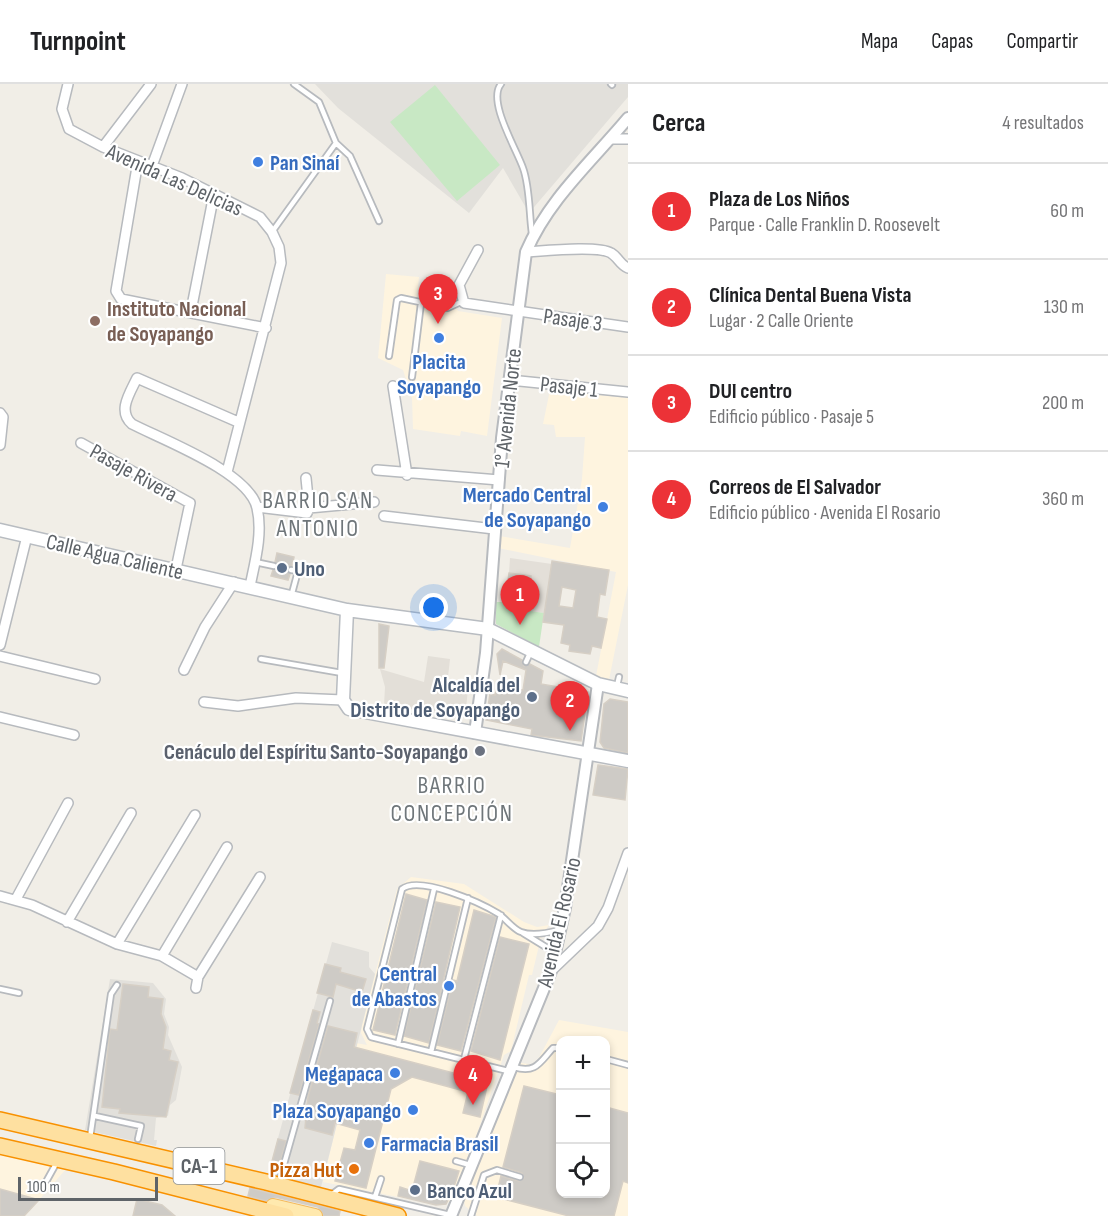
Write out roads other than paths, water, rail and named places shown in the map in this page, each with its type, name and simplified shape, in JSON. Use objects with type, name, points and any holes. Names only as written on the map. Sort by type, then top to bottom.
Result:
[{"type":"highway","name":"CA-1","points":[[0,1122],[278,1185],[398,1216]]},
{"type":"highway","name":"CA-1","points":[[0,1146],[280,1215]]},
{"type":"main road","name":"Calle Agua Caliente","points":[[0,530],[347,610],[488,629],[529,656],[547,655],[598,684],[621,686]]},
{"type":"main road","points":[[347,610],[343,700],[354,711],[628,761]]},
{"type":"main road","points":[[0,1122],[380,1216]]},
{"type":"main road","points":[[0,1141],[315,1216]]},
{"type":"street","name":"Avenida Las Delicias","points":[[68,84],[62,109],[69,129],[102,147],[152,166],[214,194],[260,218],[272,232]]},
{"type":"street","points":[[102,147],[151,84]]},
{"type":"street","points":[[152,166],[182,84]]},
{"type":"street","name":"1° Avenida Norte","points":[[475,733],[485,684],[494,529],[526,252],[532,236],[556,200],[628,118]]},
{"type":"street","points":[[610,139],[628,139]]},
{"type":"street","points":[[138,161],[116,291],[121,299],[191,311],[266,328]]},
{"type":"street","points":[[191,311],[214,194]]},
{"type":"street","points":[[226,472],[238,422],[266,328],[281,263],[279,247],[272,232]]},
{"type":"street","points":[[526,252],[564,249],[610,252],[628,268]]},
{"type":"street","points":[[463,301],[459,285],[478,250]]},
{"type":"street","name":"Pasaje 3","points":[[463,301],[628,327]]},
{"type":"street","points":[[238,422],[137,378],[125,405],[129,421],[226,472],[250,491],[257,507],[255,562],[250,586]]},
{"type":"street","name":"Pasaje 1","points":[[510,380],[628,392]]},
{"type":"street","points":[[393,386],[407,475]]},
{"type":"street","points":[[0,413],[3,417],[0,445]]},
{"type":"street","name":"Pasaje Rivera","points":[[81,443],[190,503],[176,569]]},
{"type":"street","points":[[377,470],[407,475],[499,480]]},
{"type":"street","points":[[257,507],[300,514],[307,513],[309,508],[306,478]]},
{"type":"street","points":[[309,508],[374,502]]},
{"type":"street","points":[[384,516],[494,529]]},
{"type":"street","points":[[0,645],[27,536]]},
{"type":"street","points":[[184,670],[231,582]]},
{"type":"street","points":[[0,656],[95,679]]},
{"type":"street","name":"Avenida El Rosario","points":[[452,1216],[551,971],[589,754],[598,684]]},
{"type":"street","points":[[204,702],[238,706],[296,698],[343,700]]},
{"type":"street","points":[[0,717],[74,735]]},
{"type":"street","points":[[16,899],[68,803]]},
{"type":"street","points":[[67,922],[131,813]]},
{"type":"street","points":[[117,944],[195,815]]},
{"type":"street","points":[[162,956],[227,847]]},
{"type":"street","points":[[551,971],[598,926],[608,908],[628,853]]},
{"type":"street","points":[[196,988],[198,976],[260,878]]},
{"type":"street","points":[[0,896],[16,899],[117,944],[162,956],[198,976]]},
{"type":"lane","points":[[294,84],[319,102],[336,143],[350,156],[379,221]]},
{"type":"lane","points":[[501,84],[498,88],[496,103],[524,170],[532,236]]},
{"type":"lane","points":[[272,232],[336,143]]},
{"type":"lane","points":[[389,356],[395,302],[401,298],[448,309],[463,301]]},
{"type":"lane","points":[[412,377],[421,303]]},
{"type":"lane","points":[[255,562],[274,566]]},
{"type":"lane","points":[[291,570],[298,572],[291,597]]},
{"type":"lane","points":[[261,659],[345,674]]},
{"type":"lane","points":[[555,952],[520,932],[501,915],[468,898],[413,884],[402,889],[367,1029],[371,1037],[512,1069],[536,1069],[553,1048],[556,1048]]},
{"type":"lane","points":[[398,1044],[435,889]]},
{"type":"lane","points":[[431,1052],[468,898]]},
{"type":"lane","points":[[464,1059],[501,915]]},
{"type":"lane","points":[[520,932],[547,933],[560,930]]},
{"type":"lane","points":[[89,1141],[95,1116],[111,994],[117,985]]},
{"type":"lane","points":[[0,989],[19,993]]},
{"type":"lane","points":[[278,1185],[330,1001]]},
{"type":"lane","points":[[610,1060],[628,1065]]},
{"type":"lane","points":[[95,1116],[141,1126],[138,1139]]},
{"type":"lane","points":[[47,1180],[58,1159]]},
{"type":"lane","points":[[456,1161],[471,1165]]},
{"type":"lane","points":[[471,1216],[484,1175],[497,1170],[521,1176]]},
{"type":"lane","points":[[375,1197],[381,1179]]},
{"type":"lane","points":[[328,1198],[339,1189],[452,1216]]},
{"type":"place","name":"Pan Sinaí","points":[[258,162]]},
{"type":"place","name":"Instituto Nacional de Soyapango","points":[[95,321]]},
{"type":"place","name":"DUI centro","points":[[438,324]]},
{"type":"place","name":"Placita Soyapango","points":[[439,338]]},
{"type":"place","name":"Mercado Central de Soyapango","points":[[603,507]]},
{"type":"place","name":"Uno","points":[[282,568]]},
{"type":"place","name":"Plaza de Los Niños","points":[[520,625]]},
{"type":"place","name":"Alcaldía del Distrito de Soyapango","points":[[532,697]]},
{"type":"place","name":"Clínica Dental Buena Vista","points":[[570,731]]},
{"type":"place","name":"Cenáculo del Espíritu Santo-Soyapango","points":[[480,751]]},
{"type":"place","name":"Central de Abastos","points":[[449,986]]},
{"type":"place","name":"Megapaca","points":[[395,1073]]},
{"type":"place","name":"Correos de El Salvador","points":[[473,1105]]},
{"type":"place","name":"Plaza Soyapango","points":[[413,1110]]},
{"type":"place","name":"Farmacia Brasil","points":[[369,1143]]},
{"type":"place","name":"Pizza Hut","points":[[354,1169]]},
{"type":"place","name":"Banco Azul","points":[[415,1190]]},
{"type":"district","name":"BARRIO SAN ANTONIO","points":[[318,514]]},
{"type":"district","name":"BARRIO CONCEPCIÓN","points":[[452,799]]}]
